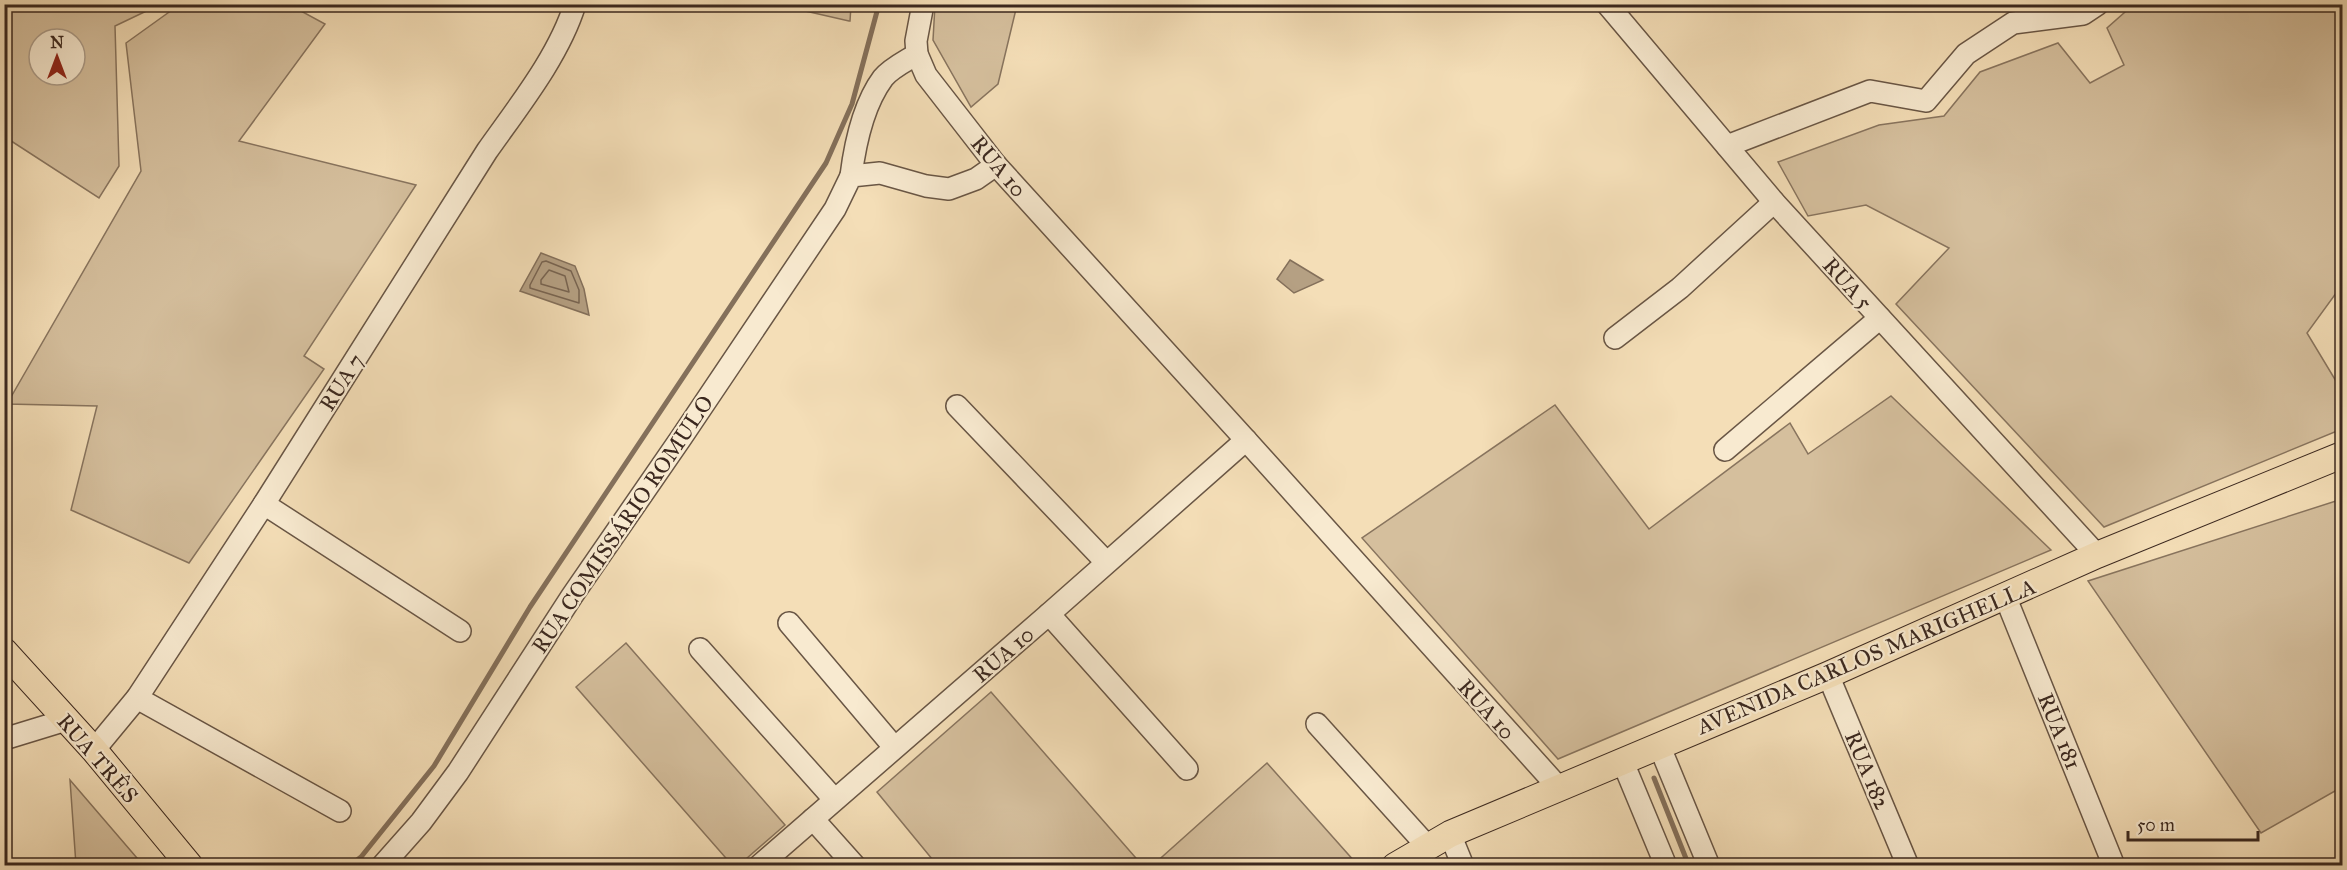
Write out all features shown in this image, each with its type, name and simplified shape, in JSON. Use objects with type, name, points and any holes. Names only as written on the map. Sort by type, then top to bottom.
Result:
[{"type":"main road","name":"AVENIDA CARLOS MARIGHELLA","points":[[1395,866],[1450,834],[1828,675],[2097,555],[2343,455]]},
{"type":"main road","name":"RUA TRÊS","points":[[4,651],[94,750],[190,866]]},
{"type":"street","name":"RUA 7","points":[[94,750],[137,698],[264,504],[487,151],[524,99],[569,23],[575,4]]},
{"type":"street","points":[[917,54],[916,41],[923,4]]},
{"type":"street","name":"RUA 5","points":[[1607,4],[1774,202],[2097,555]]},
{"type":"street","points":[[1727,146],[1870,91],[1926,101],[1966,54],[2013,23],[2083,14],[2098,4]]},
{"type":"street","name":"RUA 10","points":[[917,54],[926,75],[996,165],[1560,789]]},
{"type":"street","name":"RUA COMISSÁRIO ROMULO","points":[[382,866],[421,822],[458,772],[572,596],[835,209],[851,176],[855,147],[874,94],[883,78],[917,54]]},
{"type":"street","points":[[851,176],[880,173],[926,186],[949,189],[976,179],[996,165]]},
{"type":"street","points":[[1615,338],[1680,288],[1774,202]]},
{"type":"street","points":[[1725,450],[1880,318]]},
{"type":"street","points":[[957,406],[1106,562]]},
{"type":"street","name":"RUA 10","points":[[759,866],[1246,440]]},
{"type":"street","points":[[264,504],[460,631]]},
{"type":"street","name":"RUA 181","points":[[2005,596],[2114,866]]},
{"type":"street","points":[[1049,614],[1187,769]]},
{"type":"street","points":[[789,623],[894,747]]},
{"type":"street","points":[[700,649],[834,799]]},
{"type":"street","name":"RUA 182","points":[[1828,675],[1908,866]]},
{"type":"street","points":[[137,698],[340,811]]},
{"type":"street","points":[[4,739],[66,720]]},
{"type":"street","points":[[1317,724],[1428,847]]},
{"type":"street","points":[[1659,745],[1709,866]]},
{"type":"street","points":[[1622,760],[1666,866]]},
{"type":"street","points":[[813,819],[855,866]]},
{"type":"street","points":[[1450,834],[1463,866]]},
{"type":"shaded area","points":[[4,5],[159,5],[115,26],[119,166],[99,198],[5,137]]},
{"type":"shaded area","points":[[179,5],[290,5],[325,24],[239,141],[416,185],[304,356],[324,369],[189,563],[71,510],[97,406],[7,404],[141,171],[126,43]]},
{"type":"shaded area","points":[[779,5],[851,5],[850,21],[849,21]]},
{"type":"shaded area","points":[[935,5],[1017,5],[998,84],[971,107],[933,40]]},
{"type":"shaded area","points":[[2133,5],[2342,5],[2342,285],[2307,333],[2342,391],[2342,429],[2104,527],[1896,304],[1949,248],[1866,205],[1808,216],[1778,162],[1879,125],[1944,116],[1980,72],[2058,43],[2090,83],[2124,65],[2107,28]]},
{"type":"shaded area","points":[[1891,396],[2051,550],[1558,759],[1362,538],[1555,405],[1649,529],[1790,423],[1808,454]]},
{"type":"shaded area","points":[[2342,499],[2342,787],[2261,833],[2088,581]]},
{"type":"shaded area","points":[[626,643],[785,825],[739,865],[732,865],[576,687]]},
{"type":"shaded area","points":[[991,692],[1142,865],[937,865],[877,792]]},
{"type":"shaded area","points":[[1267,763],[1355,862],[1350,866],[1153,865]]},
{"type":"shaded area","points":[[70,780],[143,865],[76,865]]},
{"type":"water","points":[[541,253],[575,266],[584,289],[589,315],[520,291]]},
{"type":"water","points":[[1290,260],[1323,280],[1294,293],[1277,279]]},
{"type":"waterway","points":[[349,866],[361,857],[434,766],[530,607],[826,163],[852,104],[879,4]]},
{"type":"waterway","points":[[1654,778],[1689,866]]}]
